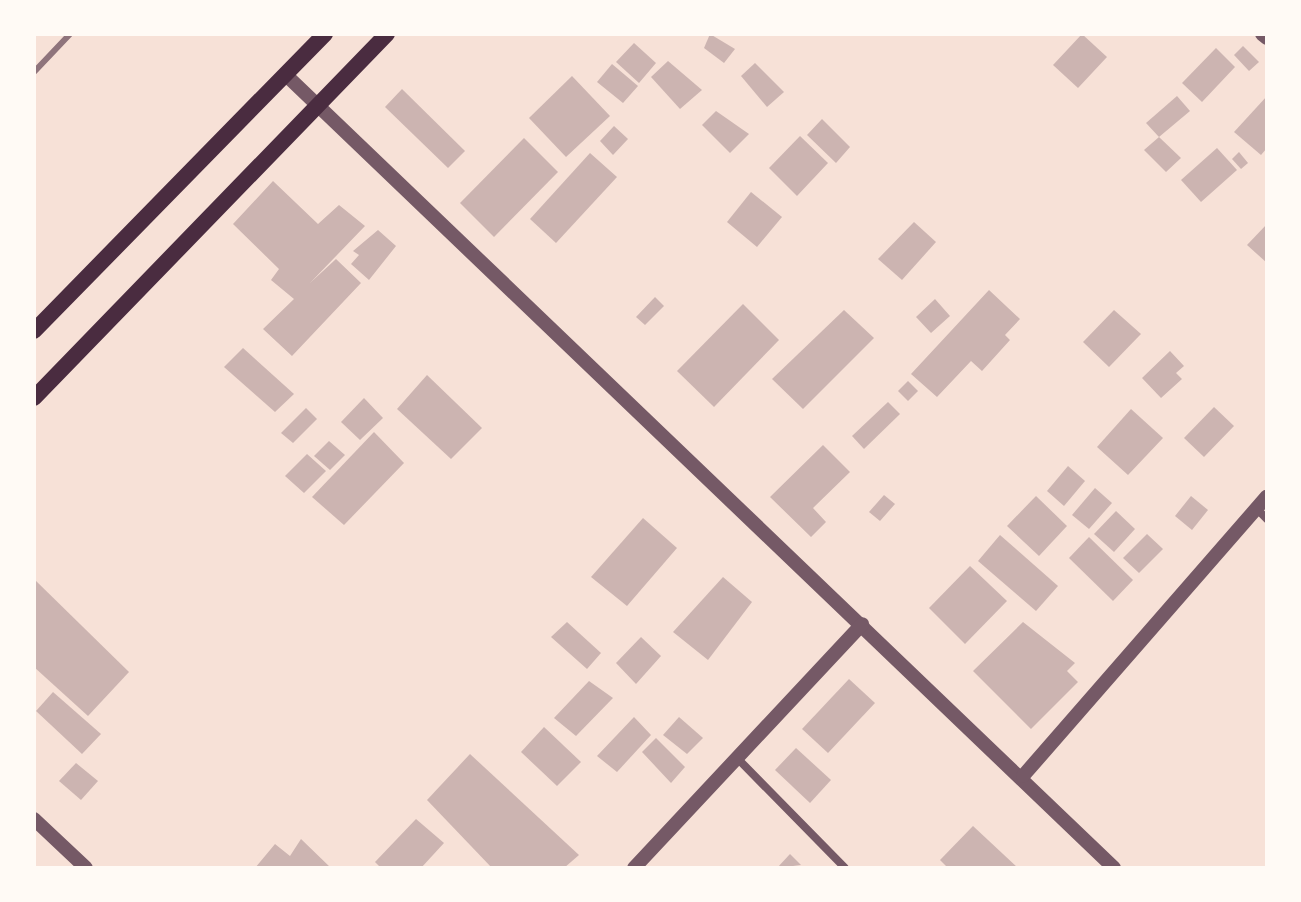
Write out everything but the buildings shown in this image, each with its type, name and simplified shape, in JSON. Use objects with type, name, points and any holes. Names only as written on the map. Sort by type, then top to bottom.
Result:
[{"type":"main road","points":[[34,331],[325,34]]},
{"type":"main road","points":[[34,398],[387,34]]},
{"type":"street","points":[[1262,34],[1267,38]]},
{"type":"street","points":[[287,76],[1023,776],[1114,868]]},
{"type":"street","points":[[1023,776],[1262,514],[1267,496]]},
{"type":"street","points":[[634,868],[739,760],[862,624]]},
{"type":"street","points":[[739,760],[845,868]]},
{"type":"street","points":[[34,819],[86,868]]},
{"type":"railway","points":[[34,72],[70,34]]}]
